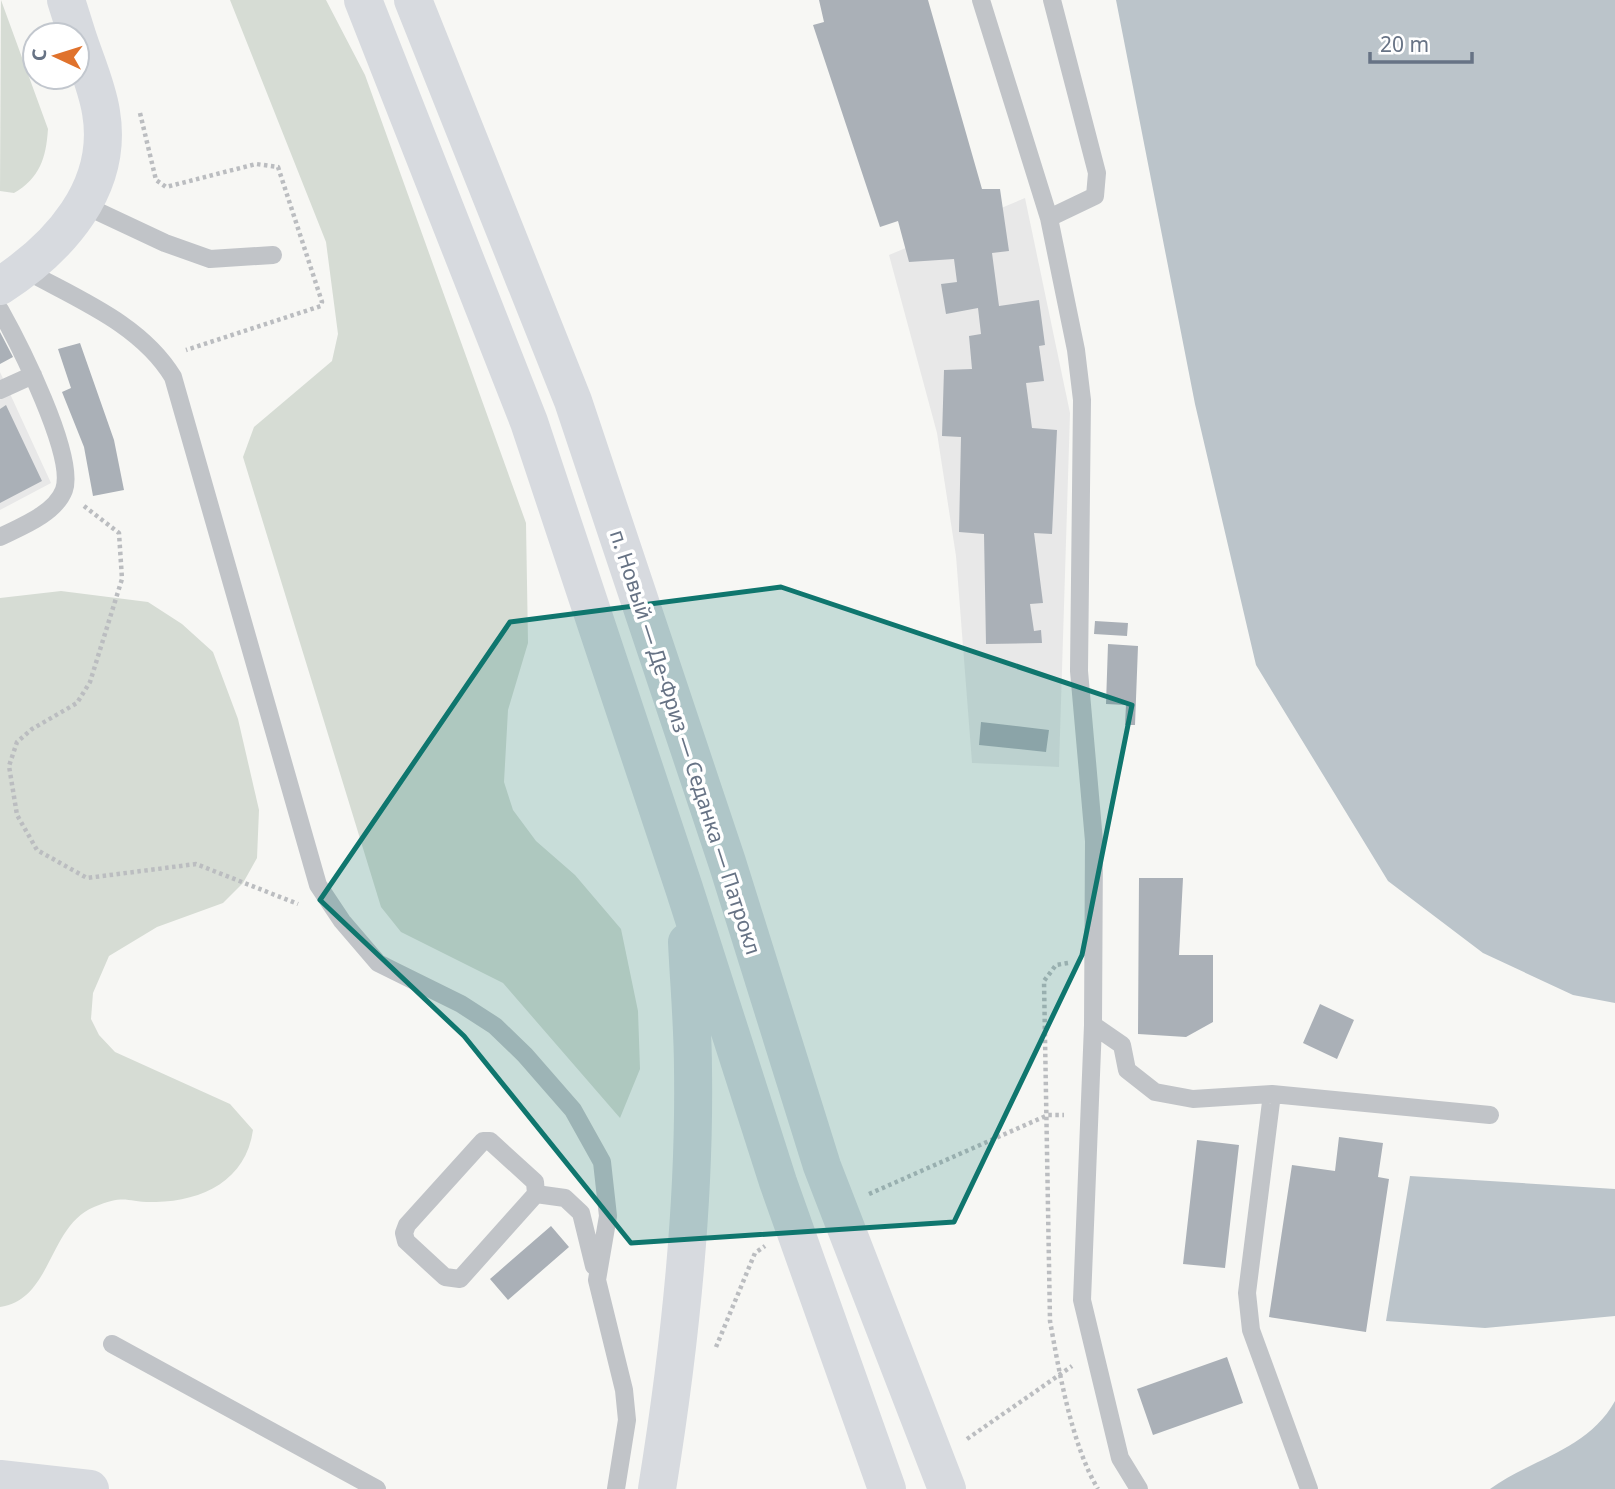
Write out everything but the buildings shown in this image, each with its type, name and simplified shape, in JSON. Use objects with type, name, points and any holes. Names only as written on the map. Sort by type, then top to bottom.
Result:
[{"type":"main road","points":[[66,0],[73,21]]},
{"type":"main road","points":[[363,0],[529,422],[684,888],[778,1182],[887,1489]]},
{"type":"main road","name":"п. Новый — Де-Фриз — Седанка — Патрокл","points":[[413,0],[573,401],[727,862],[822,1166],[947,1489]]},
{"type":"main road","points":[[12,278],[59,240],[84,205],[99,165],[104,140],[101,110],[91,79]]},
{"type":"main road","points":[[657,1488],[671,1395],[689,1188],[694,1071],[684,888]]},
{"type":"main road","points":[[0,1479],[42,1487],[90,1489]]},
{"type":"lane","points":[[981,0],[1049,218],[1076,350],[1082,400],[1079,671],[1094,841],[1093,1025],[1082,1300],[1092,1351],[1120,1458],[1139,1489]]},
{"type":"lane","points":[[1049,218],[1094,196],[1097,173],[1052,0]]},
{"type":"lane","points":[[84,205],[165,243],[210,258],[273,255]]},
{"type":"lane","points":[[12,278],[123,325],[162,358],[173,377],[318,885],[342,922],[378,963],[461,1004],[495,1026],[549,1079],[573,1110],[602,1162],[608,1216],[597,1280]]},
{"type":"lane","points":[[0,310],[33,375],[64,468],[64,490],[49,509],[0,537]]},
{"type":"lane","points":[[0,390],[33,375]]},
{"type":"lane","points":[[1093,1025],[1122,1045],[1127,1070],[1155,1092],[1193,1100],[1272,1094],[1490,1115]]},
{"type":"lane","points":[[1272,1094],[1247,1293],[1251,1330],[1309,1489]]},
{"type":"lane","points":[[483,1141],[490,1141],[535,1182],[536,1195],[460,1279],[445,1277],[406,1241],[404,1233],[407,1225],[483,1141]]},
{"type":"lane","points":[[536,1195],[565,1198],[580,1213],[624,1390],[627,1420],[616,1489]]},
{"type":"lane","points":[[112,1343],[377,1489]]},
{"type":"path","points":[[137,100],[154,175],[166,187],[256,164],[278,167],[322,304],[162,358]]},
{"type":"path","points":[[64,490],[119,533],[122,579],[90,682],[84,692],[77,703],[32,729],[17,743],[9,766],[17,815],[37,850],[87,878],[196,864],[342,922]]},
{"type":"path","points":[[961,1443],[1092,1351]]},
{"type":"highlighted area","points":[[781,587],[1132,705],[1082,955],[954,1222],[631,1243],[464,1036],[320,900],[510,622]]},
{"type":"shaded area","points":[[1,0],[21,55],[21,91],[34,91],[48,129],[46,149],[36,174],[14,193],[0,191]]},
{"type":"shaded area","points":[[230,0],[326,0],[365,75],[526,523],[528,643],[508,710],[504,782],[513,810],[536,841],[575,875],[621,929],[638,1011],[640,1069],[620,1118],[503,983],[401,932],[381,907],[243,457],[254,427],[332,361],[338,334],[326,242]]},
{"type":"shaded area","points":[[1116,0],[1615,0],[1615,1003],[1573,995],[1483,953],[1388,881],[1256,665],[1195,404]]},
{"type":"shaded area","points":[[1025,198],[1070,413],[1059,767],[972,763],[956,556],[937,433],[889,255]]},
{"type":"shaded area","points":[[0,372],[51,483],[0,510]]},
{"type":"shaded area","points":[[61,591],[148,602],[182,624],[213,652],[238,719],[259,810],[257,858],[243,883],[223,903],[157,927],[109,956],[93,993],[91,1019],[99,1035],[115,1052],[230,1104],[253,1130],[242,1162],[220,1184],[206,1192],[173,1201],[114,1200],[79,1216],[67,1230],[30,1291],[17,1301],[0,1307],[0,598]]},
{"type":"shaded area","points":[[1410,1176],[1615,1189],[1615,1316],[1485,1328],[1386,1321]]},
{"type":"shaded area","points":[[1615,1401],[1615,1489],[1490,1489],[1558,1452],[1590,1431],[1604,1418]]}]
